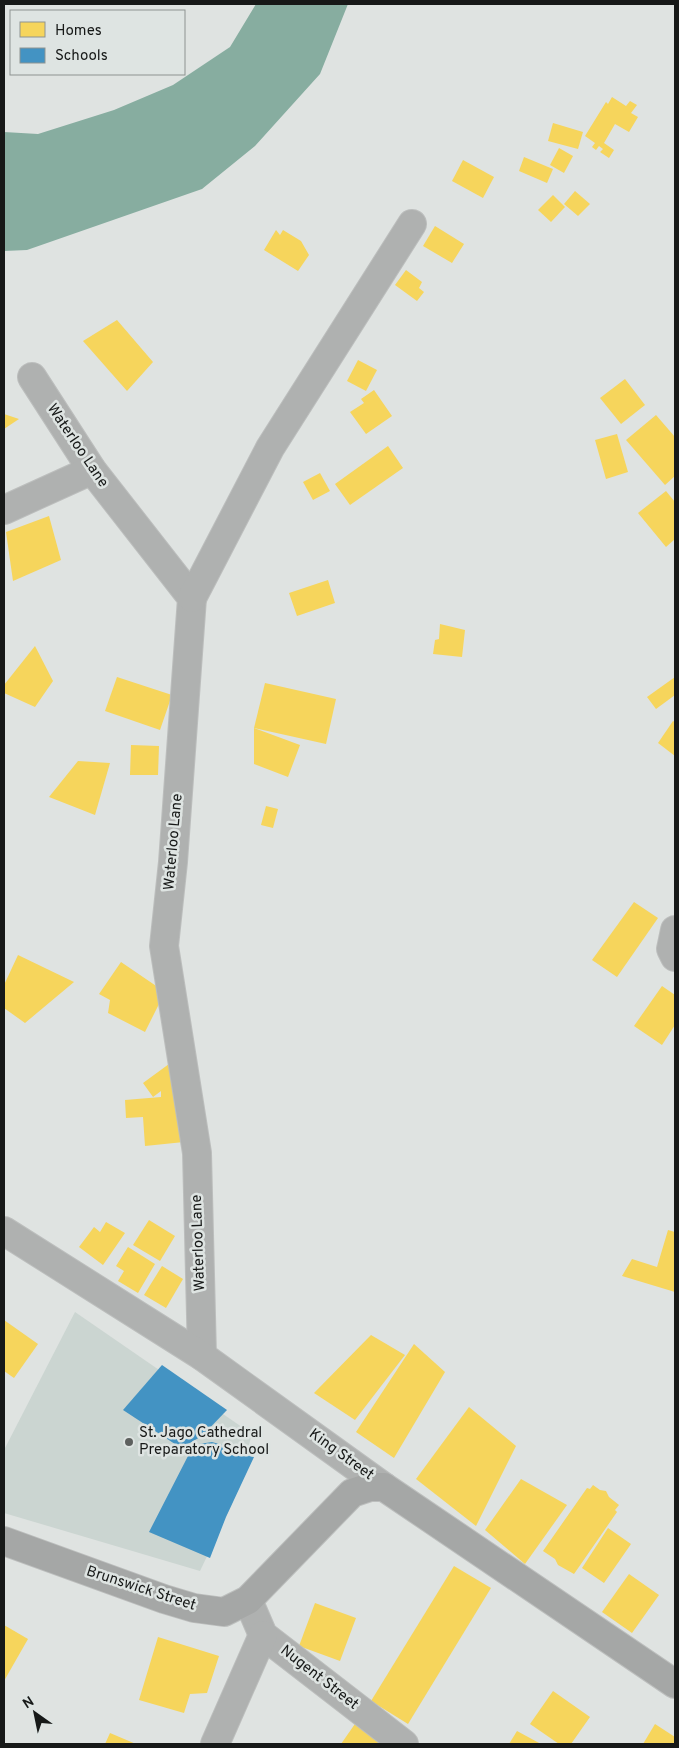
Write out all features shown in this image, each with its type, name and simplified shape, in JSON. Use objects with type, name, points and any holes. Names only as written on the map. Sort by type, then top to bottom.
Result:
[{"type":"main road","name":"Brunswick Street","points":[[4,1541],[194,1608],[224,1612],[248,1600],[352,1493],[370,1487],[384,1487]]},
{"type":"main road","name":"King Street","points":[[384,1487],[675,1684]]},
{"type":"street","points":[[192,598],[270,448],[412,224]]},
{"type":"street","name":"Waterloo Lane","points":[[32,377],[92,470],[192,598],[173,862],[164,946],[197,1153],[202,1356]]},
{"type":"street","points":[[4,510],[92,470]]},
{"type":"street","points":[[675,930],[670,948],[675,957]]},
{"type":"street","name":"King Street","points":[[4,1231],[202,1356],[384,1487]]},
{"type":"street","name":"Nugent Street","points":[[248,1600],[263,1635],[404,1744]]},
{"type":"street","points":[[215,1744],[263,1635]]},
{"type":"shaded area","points":[[256,4],[348,4],[320,74],[255,146],[202,189],[27,250],[4,251],[4,132],[38,134],[114,110],[173,85],[230,47]]},
{"type":"shaded area","name":"St. Jago Cathedral Preparatory School","points":[[75,1312],[252,1434],[232,1504],[200,1571],[4,1513],[4,1450]]},
{"type":"building: Homes","points":[[612,97],[626,106],[630,101],[637,105],[631,113],[638,117],[629,132],[615,124],[604,143],[614,150],[609,158],[600,152],[603,149],[599,146],[596,150],[592,147],[595,143],[585,136],[606,102],[608,104]]},
{"type":"building: Homes","points":[[553,123],[583,132],[578,149],[548,141]]},
{"type":"building: Homes","points":[[559,148],[573,156],[564,173],[550,165]]},
{"type":"building: Homes","points":[[524,157],[553,169],[547,183],[519,171]]},
{"type":"building: Homes","points":[[463,160],[494,177],[483,198],[452,181]]},
{"type":"building: Homes","points":[[575,191],[590,204],[578,216],[564,204]]},
{"type":"building: Homes","points":[[553,195],[565,207],[551,222],[538,210]]},
{"type":"building: Homes","points":[[435,226],[464,244],[452,263],[423,246]]},
{"type":"building: Homes","points":[[276,230],[280,235],[283,230],[301,241],[309,255],[298,271],[264,250]]},
{"type":"building: Homes","points":[[406,270],[422,282],[419,288],[424,292],[417,301],[395,285]]},
{"type":"building: Homes","points":[[117,320],[153,362],[127,391],[83,341]]},
{"type":"building: Homes","points":[[358,360],[377,370],[366,391],[347,381]]},
{"type":"building: Homes","points":[[625,379],[645,405],[621,424],[600,398]]},
{"type":"building: Homes","points":[[374,390],[392,416],[366,434],[350,412],[364,403],[361,399]]},
{"type":"building: Homes","points":[[4,414],[19,419],[4,429]]},
{"type":"building: Homes","points":[[656,415],[675,437],[675,476],[665,485],[626,440]]},
{"type":"building: Homes","points":[[617,434],[628,472],[606,479],[595,440]]},
{"type":"building: Homes","points":[[388,446],[403,468],[350,505],[335,484]]},
{"type":"building: Homes","points":[[320,473],[330,491],[313,500],[303,482]]},
{"type":"building: Homes","points":[[666,491],[675,502],[675,539],[666,547],[638,513]]},
{"type":"building: Homes","points":[[49,516],[61,560],[13,581],[6,532]]},
{"type":"building: Homes","points":[[328,580],[335,603],[297,616],[289,593]]},
{"type":"building: Homes","points":[[440,624],[465,630],[462,657],[433,654],[435,640],[439,639]]},
{"type":"building: Homes","points":[[35,646],[53,681],[35,707],[4,693],[4,685]]},
{"type":"building: Homes","points":[[117,677],[172,695],[160,730],[105,711]]},
{"type":"building: Homes","points":[[675,677],[675,695],[656,709],[647,697]]},
{"type":"building: Homes","points":[[265,683],[336,699],[326,744],[254,728]]},
{"type":"building: Homes","points":[[673,721],[675,722],[675,756],[658,743]]},
{"type":"building: Homes","points":[[254,728],[300,745],[288,777],[254,764]]},
{"type":"building: Homes","points":[[131,745],[159,746],[158,775],[130,775]]},
{"type":"building: Homes","points":[[78,761],[110,763],[95,815],[49,797]]},
{"type":"building: Homes","points":[[266,806],[278,809],[273,828],[261,825]]},
{"type":"building: Homes","points":[[634,902],[658,918],[617,977],[592,960]]},
{"type":"building: Homes","points":[[18,955],[74,982],[25,1023],[4,1008],[4,985]]},
{"type":"building: Homes","points":[[121,962],[165,992],[145,1032],[108,1013],[110,1000],[99,994]]},
{"type":"building: Homes","points":[[662,986],[675,995],[675,1025],[662,1045],[634,1026]]},
{"type":"building: Homes","points":[[169,1064],[184,1142],[145,1146],[143,1117],[126,1118],[125,1100],[161,1097],[161,1091],[153,1097],[143,1083]]},
{"type":"building: Homes","points":[[149,1220],[175,1236],[160,1261],[133,1245]]},
{"type":"building: Homes","points":[[106,1222],[125,1233],[103,1265],[79,1247],[94,1227],[100,1232]]},
{"type":"building: Homes","points":[[668,1230],[675,1232],[675,1292],[622,1276],[632,1259],[657,1267]]},
{"type":"building: Homes","points":[[128,1247],[155,1264],[138,1293],[118,1281],[124,1271],[116,1266]]},
{"type":"building: Homes","points":[[162,1266],[183,1279],[166,1308],[144,1295]]},
{"type":"building: Homes","points":[[4,1320],[38,1344],[14,1378],[4,1371]]},
{"type":"building: Homes","points":[[371,1335],[405,1355],[355,1420],[314,1393]]},
{"type":"building: Homes","points":[[414,1344],[445,1372],[394,1458],[356,1432]]},
{"type":"building: Homes","points":[[469,1407],[516,1446],[476,1526],[416,1479]]},
{"type":"building: Homes","points":[[521,1479],[567,1505],[525,1564],[485,1530]]},
{"type":"building: Homes","points":[[593,1485],[600,1490],[606,1491],[609,1497],[619,1505],[615,1510],[617,1512],[574,1574],[558,1565],[555,1559],[543,1551],[587,1488],[590,1489]]},
{"type":"building: Homes","points":[[608,1528],[631,1544],[604,1583],[582,1568]]},
{"type":"building: Homes","points":[[454,1566],[491,1588],[408,1724],[371,1701]]},
{"type":"building: Homes","points":[[629,1574],[659,1595],[632,1633],[602,1612]]},
{"type":"building: Homes","points":[[315,1603],[356,1618],[340,1661],[299,1646]]},
{"type":"building: Homes","points":[[4,1625],[28,1639],[4,1681]]},
{"type":"building: Homes","points":[[158,1637],[219,1656],[207,1693],[190,1694],[184,1713],[139,1700]]},
{"type":"building: Homes","points":[[553,1691],[590,1717],[571,1744],[559,1744],[530,1724]]},
{"type":"building: Homes","points":[[357,1721],[384,1740],[381,1744],[341,1744]]},
{"type":"building: Homes","points":[[655,1724],[675,1737],[675,1744],[643,1744]]},
{"type":"building: Homes","points":[[517,1731],[541,1744],[509,1744]]},
{"type":"building: Homes","points":[[110,1733],[136,1744],[105,1744]]},
{"type":"building: Schools","points":[[162,1365],[227,1410],[202,1436],[181,1448],[123,1410]]},
{"type":"building: Schools","points":[[212,1442],[251,1453],[249,1456],[254,1457],[226,1517],[210,1558],[149,1532],[188,1456],[199,1444]]},
{"type":"place","name":"St. Jago Cathedral Preparatory School","points":[[129,1442]]}]
